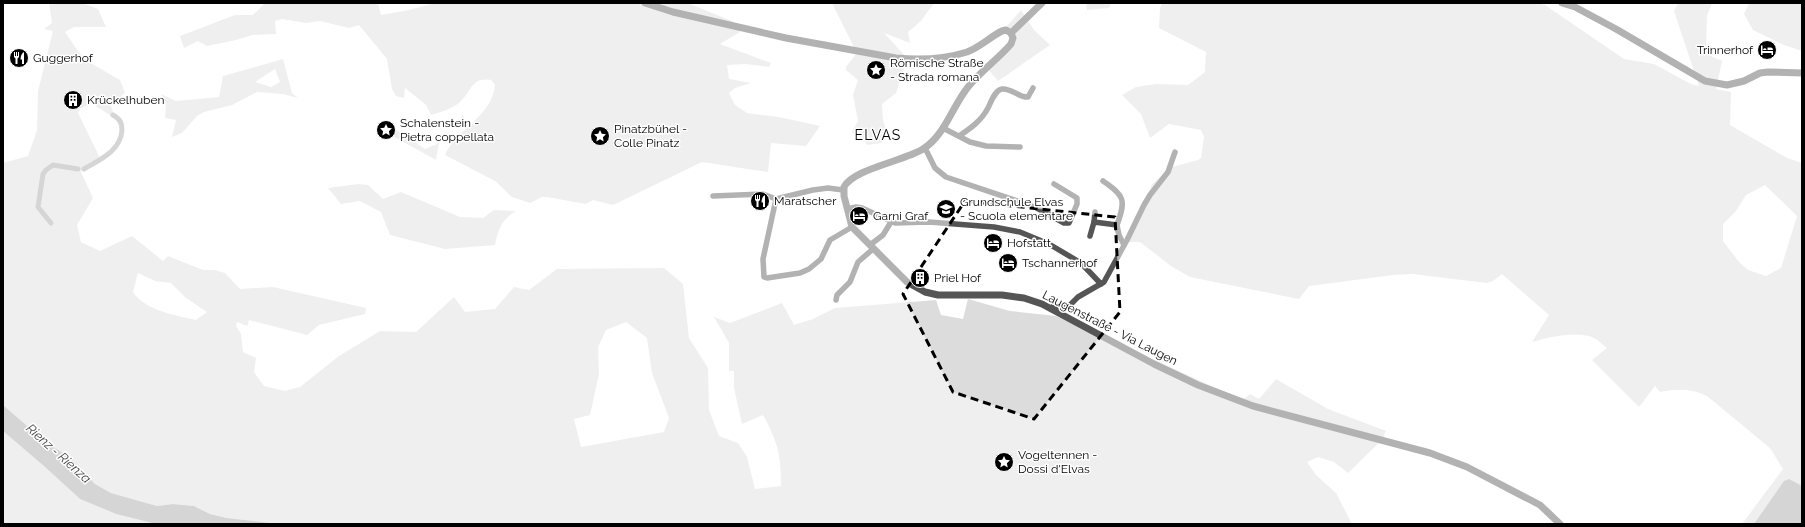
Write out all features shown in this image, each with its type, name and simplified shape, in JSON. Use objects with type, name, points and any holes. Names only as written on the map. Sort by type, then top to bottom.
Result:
[{"type":"street","points":[[645,3],[673,12],[786,38],[911,60],[967,51],[1006,30],[1011,33],[1013,38],[1011,44],[968,87],[957,102],[943,128],[925,148],[855,176],[846,184],[843,190],[828,188],[813,190],[776,199],[763,194],[713,196]]},
{"type":"street","points":[[1011,33],[1042,3]]},
{"type":"street","points":[[1562,3],[1575,7],[1616,28],[1705,81],[1727,85],[1744,81],[1760,73],[1802,73]]},
{"type":"street","points":[[959,136],[974,126],[984,115],[998,91],[1003,89],[1009,90],[1023,98],[1028,97],[1033,88]]},
{"type":"street","points":[[943,128],[970,142],[986,146],[1020,147]]},
{"type":"street","points":[[925,148],[935,168],[946,177],[1035,207],[1064,223],[1069,223],[1077,204],[1077,198],[1054,184]]},
{"type":"street","points":[[1052,308],[1053,306],[1068,306],[1078,297],[1101,284],[1108,277],[1147,200],[1168,172],[1175,152]]},
{"type":"street","points":[[1103,181],[1116,189],[1122,196],[1124,205],[1118,225],[1119,235],[1124,245]]},
{"type":"street","name":"Laugenstraße - Via Laugen","points":[[843,190],[852,227],[907,282],[925,292],[938,295],[1015,296],[1033,301],[1052,308],[1160,367],[1198,385],[1246,403],[1430,453],[1461,465],[1536,502],[1548,511],[1560,524]]},
{"type":"street","points":[[776,199],[763,259],[764,277],[767,278],[800,273],[809,269],[821,259],[830,240],[852,227]]},
{"type":"street","points":[[847,209],[856,207],[862,208],[891,222],[930,222],[994,227],[1020,232],[1044,242],[1081,263],[1101,284]]},
{"type":"street","points":[[1090,236],[1095,212]]},
{"type":"street","points":[[836,300],[837,295],[850,282],[858,262],[883,235],[891,222]]},
{"type":"street","points":[[1094,222],[1118,225]]},
{"type":"street","points":[[1067,316],[1068,306]]},
{"type":"highlighted area","points":[[965,201],[1115,217],[1120,312],[1034,419],[953,392],[903,294]]},
{"type":"shaded area","points":[[49,3],[82,3],[98,9],[106,27],[74,27],[65,32],[78,51],[89,62],[120,80],[125,93],[110,104],[116,119],[91,103],[80,109],[78,113],[100,158],[83,168],[81,172],[93,198],[77,225],[81,242],[100,251],[132,236],[163,261],[168,256],[203,270],[215,270],[225,273],[240,289],[273,287],[366,308],[365,314],[319,325],[307,335],[249,320],[247,326],[237,322],[236,326],[241,334],[243,352],[256,358],[254,372],[264,386],[285,391],[300,387],[339,356],[380,331],[416,332],[454,297],[465,312],[495,309],[514,287],[529,290],[557,269],[664,268],[683,284],[689,338],[708,368],[709,410],[719,436],[738,443],[747,457],[755,489],[781,486],[778,449],[763,415],[742,424],[734,388],[734,371],[729,371],[729,343],[714,317],[730,323],[782,303],[794,325],[813,319],[835,308],[936,300],[941,315],[963,319],[968,299],[1010,311],[1056,316],[1243,400],[1250,394],[1259,399],[1276,379],[1328,409],[1386,431],[1382,440],[1348,473],[1334,462],[1318,457],[1307,462],[1316,475],[1336,493],[1352,524],[280,524],[227,518],[210,514],[194,506],[173,504],[157,506],[111,493],[95,484],[70,457],[48,444],[3,405],[3,163],[28,156],[37,130],[38,91],[53,31],[44,29],[52,23]],"holes":[[[138,273],[155,281],[171,283],[186,298],[207,312],[196,320],[170,314],[145,304],[133,292]],[[626,322],[647,338],[652,373],[669,418],[664,432],[581,447],[574,419],[590,415],[599,374],[598,347],[606,330]]]},
{"type":"shaded area","points":[[265,3],[378,3],[381,15],[435,3],[690,4],[732,21],[740,32],[720,44],[771,63],[769,67],[746,64],[727,65],[729,79],[751,83],[735,88],[729,93],[735,105],[747,113],[779,117],[820,126],[806,146],[771,143],[768,172],[702,162],[613,205],[593,200],[586,204],[547,197],[542,197],[530,203],[512,197],[495,181],[445,155],[450,146],[487,106],[495,85],[491,80],[479,81],[472,86],[464,98],[454,107],[431,115],[426,105],[405,88],[404,98],[396,96],[392,89],[387,59],[359,25],[349,28],[320,21],[306,23],[282,19],[275,21],[276,34],[252,35],[207,46],[198,41],[184,48],[180,36],[235,15],[253,15]]},
{"type":"shaded area","points":[[832,3],[934,3],[921,21],[908,32],[910,43],[884,33],[907,58],[896,93],[882,104],[883,120],[888,137],[881,143],[868,145],[852,132],[858,121],[853,95],[858,80],[846,70],[846,67],[856,54]]},
{"type":"shaded area","points":[[1086,3],[1111,3],[1109,8],[1087,10]]},
{"type":"shaded area","points":[[1162,3],[1537,3],[1545,5],[1624,59],[1654,64],[1691,84],[1699,86],[1674,11],[1678,3],[1712,3],[1707,16],[1706,54],[1722,61],[1716,89],[1731,92],[1730,125],[1787,158],[1802,163],[1802,524],[1742,524],[1783,469],[1770,448],[1707,396],[1689,390],[1660,392],[1655,386],[1639,407],[1592,360],[1607,348],[1592,337],[1585,335],[1569,335],[1532,342],[1549,315],[1502,274],[1493,281],[1487,283],[1412,274],[1393,275],[1309,286],[1299,299],[1190,277],[1171,266],[1140,242],[1128,242],[1152,184],[1172,167],[1201,158],[1204,137],[1201,130],[1169,124],[1150,138],[1141,114],[1122,95],[1136,87],[1156,84],[1188,85],[1205,72],[1206,52],[1159,28],[1160,8]],"holes":[[[1765,185],[1797,216],[1781,268],[1766,276],[1748,270],[1739,262],[1723,241],[1723,224],[1736,211],[1746,195]]]},
{"type":"shaded area","points":[[1749,3],[1802,3],[1802,51],[1784,45],[1753,30],[1744,14]]},
{"type":"shaded area","points":[[1021,10],[1034,30],[1050,45],[998,81],[986,67],[1010,42],[1006,27]]},
{"type":"shaded area","points":[[283,59],[292,93],[298,98],[283,94],[257,92],[232,105],[204,112],[197,116],[182,133],[172,137],[176,120],[165,118],[166,105],[161,94],[176,101],[219,97],[223,76]],"holes":[[[275,69],[280,82],[271,87],[255,82]]]},
{"type":"shaded area","points":[[389,129],[397,130],[425,149],[439,143],[436,160],[391,135]]},
{"type":"shaded area","points":[[358,184],[368,185],[383,199],[401,192],[460,217],[483,218],[494,210],[516,211],[511,214],[501,225],[495,245],[445,249],[390,235],[381,212],[360,201],[341,204],[328,188]]},
{"type":"shaded area","points":[[3,431],[80,499],[116,514],[156,524],[3,524]]},
{"type":"water","name":"Rienz - Rienza","points":[[3,405],[48,444],[70,457],[95,484],[111,493],[157,506],[173,504],[194,506],[210,514],[227,518],[280,524],[156,524],[116,514],[80,499],[3,431]]},
{"type":"water","points":[[1789,479],[1802,486],[1802,524],[1754,524],[1784,481]]},
{"type":"waterway","points":[[84,169],[108,154],[118,144],[121,137],[122,125],[113,115]]},
{"type":"waterway","points":[[51,223],[38,207],[43,174],[53,165],[78,169]]},
{"type":"place","name":"Trinnerhof","points":[[1767,50]]},
{"type":"place","name":"Guggerhof","points":[[19,58]]},
{"type":"place","name":"Römische Straße - Strada romana","points":[[876,70]]},
{"type":"place","name":"Krückelhuben","points":[[73,100]]},
{"type":"place","name":"Schalenstein - Pietra coppellata","points":[[386,130]]},
{"type":"place","name":"Pinatzbühel - Colle Pinatz","points":[[600,136]]},
{"type":"place","name":"Maratscher","points":[[760,201]]},
{"type":"place","name":"Grundschule Elvas - Scuola elementare","points":[[946,209]]},
{"type":"place","name":"Garni Graf","points":[[859,216]]},
{"type":"place","name":"Hofstatt","points":[[993,243]]},
{"type":"place","name":"Tschannerhof","points":[[1008,263]]},
{"type":"place","name":"Priel Hof","points":[[920,278]]},
{"type":"place","name":"Vogeltennen - Dossi d'Elvas","points":[[1004,462]]},
{"type":"district","name":"ELVAS","points":[[878,135]]}]
